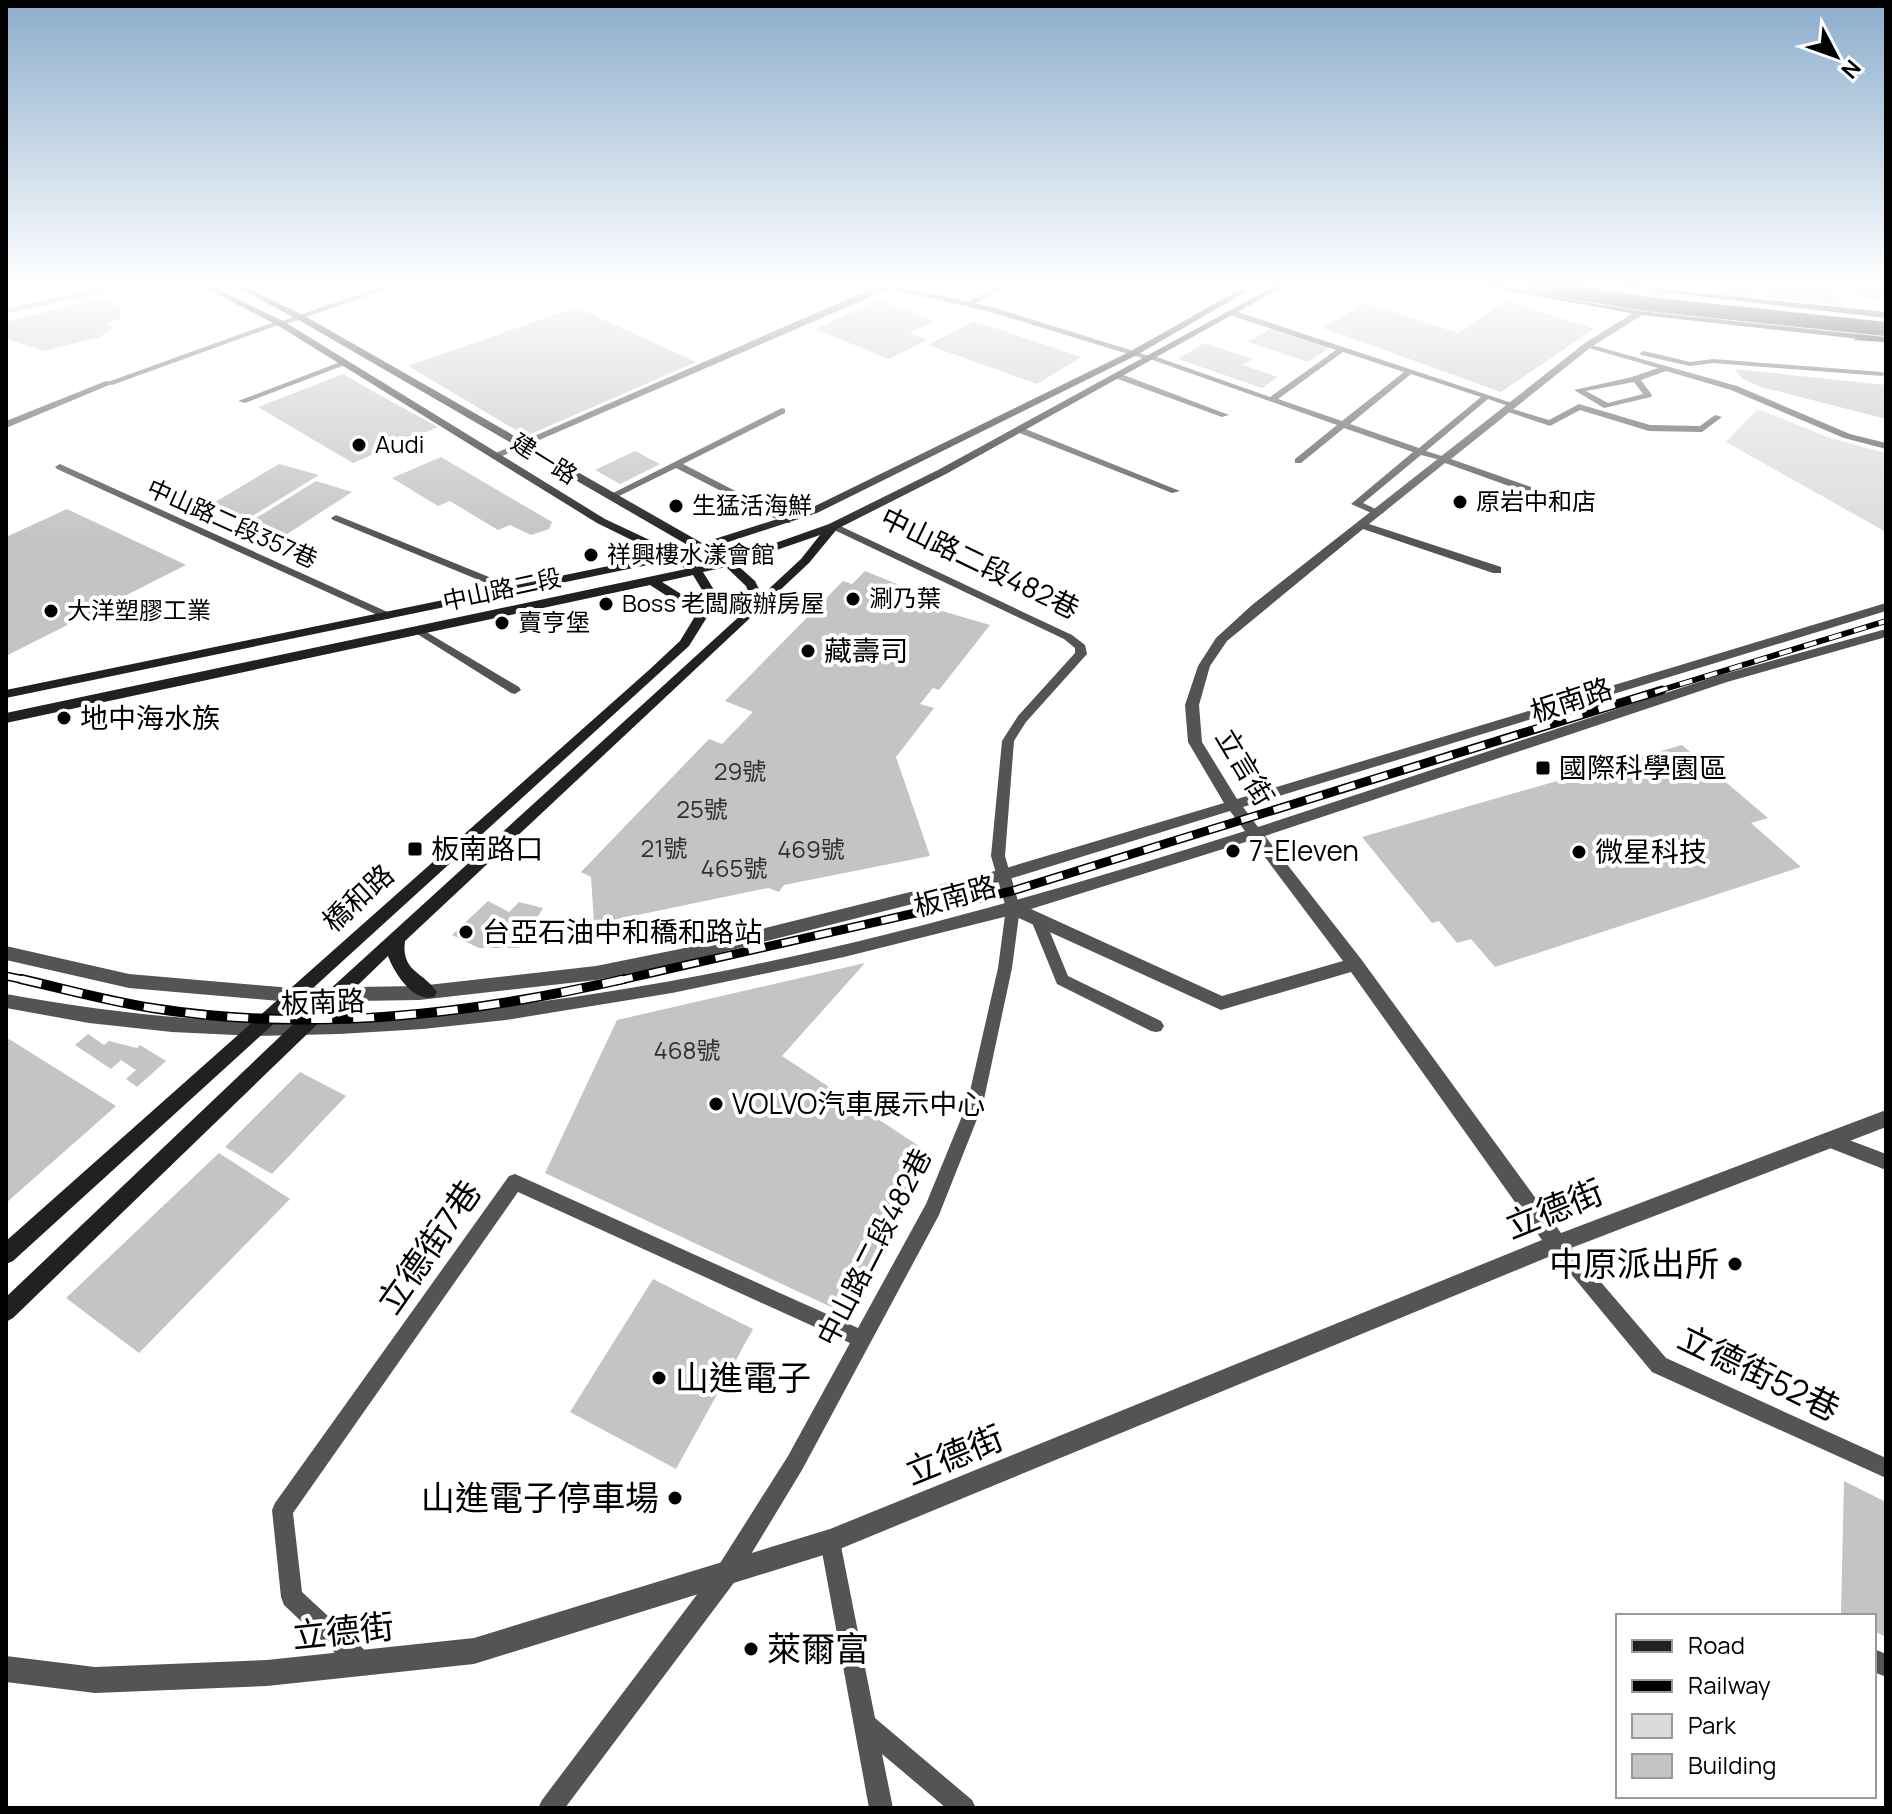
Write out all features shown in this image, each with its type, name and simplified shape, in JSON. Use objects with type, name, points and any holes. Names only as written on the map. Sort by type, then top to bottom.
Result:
[{"type":"street","name":"建一路","points":[[357,370],[601,521],[674,556],[696,571]]},
{"type":"street","name":"建一路","points":[[391,370],[723,561]]},
{"type":"street","points":[[496,455],[692,370]]},
{"type":"street","name":"中山路二段","points":[[6,694],[700,550],[787,521],[996,423],[1101,370]]},
{"type":"street","name":"中山路二段","points":[[6,718],[696,571],[833,526],[1130,370]]},
{"type":"street","name":"立言街","points":[[1557,370],[1222,638],[1204,666],[1192,705],[1195,742],[1234,805],[1355,964],[1557,1244]]},
{"type":"street","points":[[6,425],[109,383]]},
{"type":"street","points":[[1445,460],[1527,489]]},
{"type":"street","points":[[723,561],[787,521]]},
{"type":"street","points":[[1362,525],[1497,570]]},
{"type":"street","name":"橋和路","points":[[6,1311],[334,996],[805,561],[833,526]]},
{"type":"street","points":[[625,567],[645,558],[654,546]]},
{"type":"street","name":"橋和路","points":[[723,561],[751,584],[754,591],[750,606],[727,634]]},
{"type":"street","points":[[652,581],[685,602],[702,619],[713,598],[696,571]]},
{"type":"street","name":"板南路","points":[[6,953],[129,981],[334,996],[502,986],[624,967],[1003,875],[1886,607]]},
{"type":"street","name":"橋和路","points":[[6,1254],[291,995],[654,673],[685,643],[702,619]]},
{"type":"street","name":"板南路","points":[[6,1001],[110,1019],[255,1029],[401,1025],[493,1016],[780,965],[1013,908],[1254,833],[1704,684],[1886,633]]},
{"type":"street","points":[[1013,908],[1221,1003],[1355,964]]},
{"type":"street","points":[[397,938],[397,961],[411,981],[428,992]]},
{"type":"street","name":"立德街","points":[[6,1669],[95,1680],[267,1673],[474,1651],[725,1576],[830,1541],[1557,1244],[1886,1118]]},
{"type":"lane","points":[[109,383],[147,370]]},
{"type":"lane","points":[[242,401],[328,370]]},
{"type":"lane","points":[[1184,370],[1445,460]]},
{"type":"lane","points":[[1271,400],[1313,370]]},
{"type":"lane","points":[[1406,370],[1487,396],[1550,423],[1579,407],[1649,428],[1702,429],[1718,417]]},
{"type":"lane","points":[[1638,382],[1648,395],[1607,406],[1578,390],[1619,380],[1638,382],[1662,370]]},
{"type":"lane","points":[[1671,370],[1734,388],[1847,436],[1886,446]]},
{"type":"lane","points":[[1825,370],[1882,374]]},
{"type":"lane","points":[[1298,461],[1410,371]]},
{"type":"lane","points":[[1118,376],[1225,415]]},
{"type":"lane","points":[[1379,513],[1356,504],[1487,396]]},
{"type":"lane","points":[[610,497],[782,411]]},
{"type":"lane","points":[[1020,430],[1175,491]]},
{"type":"lane","points":[[676,464],[787,521]]},
{"type":"lane","name":"中山路二段357巷","points":[[60,467],[388,616]]},
{"type":"lane","points":[[336,518],[512,590]]},
{"type":"lane","name":"中山路二段482巷","points":[[550,1808],[725,1576],[795,1463],[933,1209],[975,1104],[1005,968],[1013,908],[998,856],[1008,741],[1022,719],[1077,661],[1081,647],[1068,637],[833,526]]},
{"type":"lane","points":[[418,630],[515,690]]},
{"type":"lane","points":[[1038,920],[1062,980],[1156,1026]]},
{"type":"lane","points":[[1828,1140],[1886,1162]]},
{"type":"lane","name":"立德街7巷","points":[[363,1663],[292,1597],[282,1510],[515,1182],[862,1339]]},
{"type":"lane","name":"立德街52巷","points":[[1557,1244],[1659,1365],[1886,1468]]},
{"type":"lane","points":[[830,1541],[881,1808]]},
{"type":"lane","points":[[865,1724],[964,1808]]},
{"type":"green space","points":[[1758,409],[1830,438],[1886,453],[1886,532],[1726,442]]},
{"type":"building","points":[[414,370],[678,370],[526,436]]},
{"type":"building","points":[[997,370],[1060,370],[1037,384]]},
{"type":"building","points":[[1209,370],[1256,370],[1278,377],[1262,388]]},
{"type":"building","points":[[1439,370],[1534,370],[1501,392]]},
{"type":"building","points":[[1735,370],[1886,385],[1886,419],[1761,387],[1743,379]]},
{"type":"building","name":"Audi","points":[[343,374],[438,427],[353,463],[258,407]]},
{"type":"building","points":[[635,451],[660,464],[620,484],[595,470]]},
{"type":"building","points":[[441,457],[552,522],[549,529],[531,535],[510,525],[498,530],[450,501],[438,506],[392,478]]},
{"type":"building","points":[[279,464],[319,475],[246,520],[205,508]]},
{"type":"building","points":[[316,481],[352,492],[278,540],[240,528]]},
{"type":"building","name":"大洋塑膠工業","points":[[67,509],[186,565],[6,656],[6,537]]},
{"type":"building","points":[[865,571],[931,598],[925,606],[990,625],[939,690],[933,688],[920,704],[934,708],[896,757],[930,856],[784,885],[779,892],[768,888],[594,924],[591,877],[581,872],[709,739],[722,744],[753,712],[725,701],[843,581],[852,584]]},
{"type":"building","name":"微星科技","points":[[1682,745],[1768,818],[1751,823],[1801,867],[1495,967],[1471,939],[1457,943],[1439,921],[1432,923],[1362,837]]},
{"type":"building","points":[[488,901],[509,912],[519,902],[543,908],[519,948],[479,948],[452,935]]},
{"type":"building","name":"VOLVO汽車展示中心","points":[[865,963],[782,1056],[928,1152],[846,1314],[545,1173],[617,1020]]},
{"type":"building","points":[[88,1034],[104,1045],[109,1041],[137,1048],[140,1045],[166,1061],[137,1087],[126,1079],[136,1070],[121,1060],[111,1069],[75,1045]]},
{"type":"building","points":[[9,1039],[116,1106],[6,1203],[6,1042]]},
{"type":"building","points":[[300,1072],[346,1096],[272,1174],[225,1147]]},
{"type":"building","points":[[219,1153],[290,1199],[139,1353],[66,1298]]},
{"type":"building","name":"山進電子","points":[[653,1279],[753,1329],[676,1469],[570,1412]]},
{"type":"building","points":[[1844,1481],[1886,1502],[1886,1637],[1876,1632],[1876,1614],[1841,1614]]},
{"type":"railway","points":[[1655,692],[1886,621]]},
{"type":"railway","points":[[616,981],[1012,891],[1662,690]]},
{"type":"railway","points":[[6,976],[26,980]]},
{"type":"railway","points":[[21,979],[26,980]]},
{"type":"railway","points":[[26,980],[152,1008],[271,1019],[330,1019],[448,1011],[566,992],[624,979]]},
{"type":"place","name":"Audi","points":[[359,445]]},
{"type":"place","name":"原岩中和店","points":[[1460,502]]},
{"type":"place","name":"生猛活海鮮","points":[[676,506]]},
{"type":"place","name":"祥興樓水漾會館","points":[[591,555]]},
{"type":"place","name":"涮乃葉","points":[[853,599]]},
{"type":"place","name":"Boss 老闆廠辦房屋","points":[[606,604]]},
{"type":"place","name":"大洋塑膠工業","points":[[51,611]]},
{"type":"place","name":"賣亨堡","points":[[502,623]]},
{"type":"place","name":"藏壽司","points":[[808,651]]},
{"type":"place","name":"地中海水族","points":[[64,718]]},
{"type":"place","name":"國際科學園區","points":[[1543,768]]},
{"type":"place","name":"板南路口","points":[[415,849]]},
{"type":"place","name":"7-Eleven","points":[[1233,851]]},
{"type":"place","name":"微星科技","points":[[1579,852]]},
{"type":"place","name":"台亞石油中和穚和路站","points":[[466,932]]},
{"type":"place","name":"VOLVO汽車展示中心","points":[[716,1104]]},
{"type":"place","name":"中原派出所","points":[[1735,1264]]},
{"type":"place","name":"山進電子","points":[[659,1378]]},
{"type":"place","name":"山進電子停車場","points":[[675,1498]]},
{"type":"place","name":"萊爾富","points":[[751,1649]]}]
